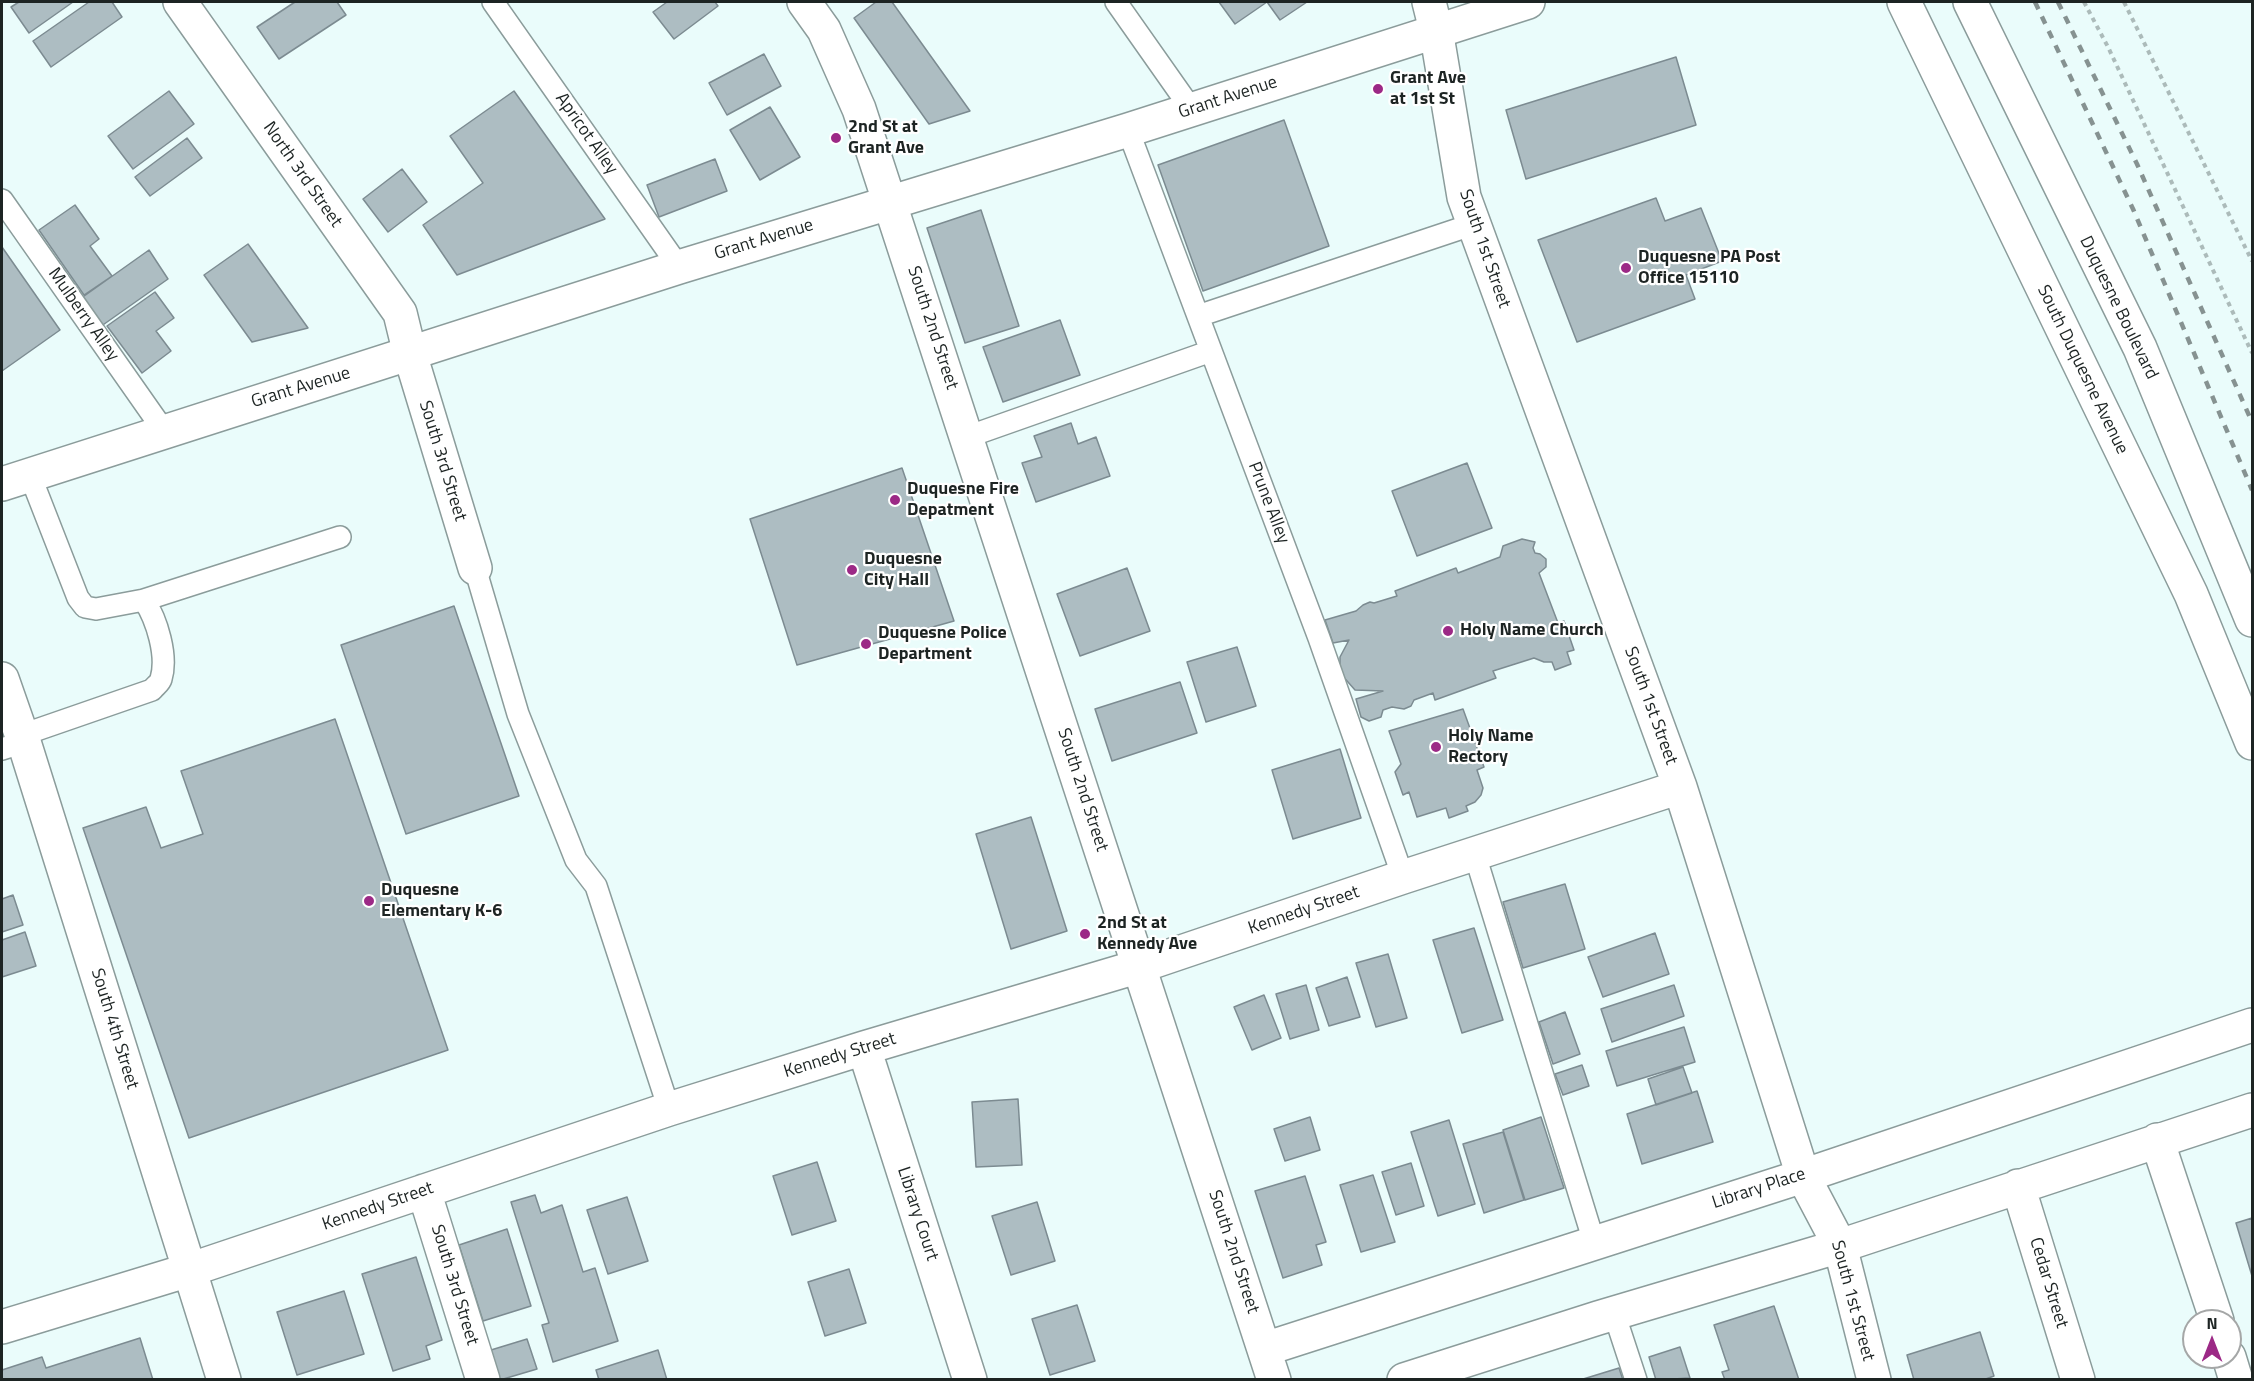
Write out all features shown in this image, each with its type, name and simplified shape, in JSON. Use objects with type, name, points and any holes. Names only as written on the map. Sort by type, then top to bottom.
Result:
[{"type":"street","name":"North 3rd Street","points":[[180,2],[400,313],[410,354]]},
{"type":"street","name":"South 2nd Street","points":[[804,2],[824,30],[859,109],[1269,1364]]},
{"type":"street","name":"Grant Avenue","points":[[16,479],[679,267],[1192,110],[1433,16],[1528,2]]},
{"type":"street","name":"South Duquesne Avenue","points":[[1904,2],[2191,594],[2253,742]]},
{"type":"street","name":"Duquesne Boulevard","points":[[1970,2],[2140,348],[2253,620]]},
{"type":"street","name":"South 1st Street","points":[[1433,16],[1464,197],[1680,787],[1803,1176],[1840,1246],[1874,1380]]},
{"type":"street","name":"South 3rd Street","points":[[410,354],[475,568]]},
{"type":"street","name":"South 4th Street","points":[[2,679],[16,742],[224,1380]]},
{"type":"street","name":"Kennedy Street","points":[[2,1327],[189,1270],[669,1109],[1140,966],[1680,787]]},
{"type":"street","name":"Library Place","points":[[1269,1364],[1594,1242],[1803,1176],[2253,1025]]},
{"type":"street","name":"Library Court","points":[[864,1048],[970,1380]]},
{"type":"street","points":[[1404,1380],[1614,1313],[1840,1246],[2253,1110]]},
{"type":"street","points":[[2157,1140],[2213,1309]]},
{"type":"street","name":"Cedar Street","points":[[2018,1186],[2078,1380]]},
{"type":"street","name":"South 3rd Street","points":[[424,1191],[483,1380]]},
{"type":"lane","name":"Apricot Alley","points":[[493,2],[679,267]]},
{"type":"lane","points":[[1116,2],[1192,110]]},
{"type":"lane","name":"Prune Alley","points":[[1128,130],[1320,638],[1403,877]]},
{"type":"lane","name":"Mulberry Alley","points":[[2,200],[164,431]]},
{"type":"lane","points":[[1198,316],[1474,224]]},
{"type":"lane","points":[[967,437],[1211,351]]},
{"type":"lane","points":[[16,479],[78,598],[85,607],[96,609],[144,600],[340,537]]},
{"type":"lane","points":[[475,568],[518,714],[576,860],[596,886],[669,1109]]},
{"type":"lane","points":[[16,742],[152,690],[160,681],[162,651],[150,610],[144,600]]},
{"type":"lane","points":[[1475,855],[1594,1242]]},
{"type":"lane","points":[[1614,1313],[1636,1380]]},
{"type":"path","points":[[2084,2],[2108,46],[2253,352]]},
{"type":"path","points":[[2124,2],[2253,261]]},
{"type":"building","points":[[19,2],[73,2],[29,33],[11,7]]},
{"type":"building","points":[[89,2],[112,2],[122,17],[51,67],[33,41]]},
{"type":"building","points":[[295,2],[337,2],[346,15],[279,59],[257,27]]},
{"type":"building","points":[[667,2],[715,2],[718,6],[674,39],[653,12]]},
{"type":"building","points":[[876,2],[892,2],[970,111],[929,124],[854,18]]},
{"type":"building","points":[[1219,2],[1267,2],[1235,24]]},
{"type":"building","points":[[1267,2],[1307,2],[1280,20]]},
{"type":"building","points":[[764,54],[781,86],[727,115],[709,83]]},
{"type":"building","points":[[1676,57],[1696,125],[1526,179],[1506,110]]},
{"type":"building","points":[[169,91],[194,124],[133,169],[108,136]]},
{"type":"building","points":[[514,91],[605,219],[457,275],[423,225],[483,183],[450,136]]},
{"type":"building","points":[[770,107],[800,157],[760,180],[730,130]]},
{"type":"building","points":[[1284,120],[1329,246],[1203,291],[1158,165]]},
{"type":"building","points":[[187,138],[202,158],[150,196],[135,177]]},
{"type":"building","points":[[715,159],[727,191],[659,217],[647,185]]},
{"type":"building","points":[[402,169],[427,202],[388,232],[363,199]]},
{"type":"building","name":"Duquesne PA Post Office 15110","points":[[1656,198],[1665,221],[1701,208],[1722,261],[1686,275],[1695,299],[1577,342],[1538,240]]},
{"type":"building","points":[[75,205],[99,239],[90,246],[112,276],[84,295],[39,230]]},
{"type":"building","points":[[981,210],[1019,326],[965,343],[927,228]]},
{"type":"building","points":[[248,244],[308,328],[252,342],[204,275]]},
{"type":"building","points":[[2,247],[60,330],[2,371]]},
{"type":"building","points":[[149,250],[168,279],[100,327],[80,299]]},
{"type":"building","points":[[155,292],[174,318],[156,331],[171,351],[142,373],[107,326]]},
{"type":"building","points":[[1060,320],[1080,375],[1003,402],[983,347]]},
{"type":"building","points":[[1071,423],[1078,444],[1096,437],[1110,476],[1036,502],[1022,463],[1042,457],[1034,436]]},
{"type":"building","points":[[1467,463],[1492,528],[1417,556],[1392,491]]},
{"type":"building","name":"Duquesne City Hall","points":[[902,468],[954,621],[797,665],[750,519]]},
{"type":"building","name":"Holy Name Church","points":[[1522,539],[1535,542],[1533,548],[1535,553],[1546,559],[1546,567],[1539,573],[1558,623],[1564,621],[1574,650],[1567,652],[1571,664],[1555,670],[1552,662],[1534,658],[1493,671],[1496,678],[1435,700],[1433,693],[1414,700],[1411,706],[1404,709],[1392,707],[1383,710],[1381,717],[1369,721],[1361,717],[1356,699],[1383,691],[1355,690],[1340,673],[1340,657],[1349,640],[1333,643],[1325,620],[1356,611],[1370,602],[1374,603],[1397,596],[1395,591],[1456,568],[1458,573],[1500,557],[1503,546]]},
{"type":"building","points":[[1127,568],[1150,631],[1080,656],[1057,594]]},
{"type":"building","points":[[454,606],[519,796],[406,834],[341,645]]},
{"type":"building","points":[[1237,647],[1256,706],[1206,722],[1187,662]]},
{"type":"building","points":[[1180,682],[1197,733],[1112,761],[1095,709]]},
{"type":"building","name":"Holy Name Rectory","points":[[1463,709],[1484,767],[1477,770],[1483,788],[1481,795],[1475,802],[1466,806],[1468,811],[1449,818],[1446,808],[1417,817],[1409,792],[1403,795],[1395,772],[1401,764],[1389,731]]},
{"type":"building","points":[[335,719],[448,1050],[189,1138],[83,828],[146,807],[161,848],[203,834],[181,771]]},
{"type":"building","points":[[1340,749],[1361,818],[1293,839],[1272,770]]},
{"type":"building","points":[[1031,817],[1067,931],[1011,949],[976,834]]},
{"type":"building","points":[[1565,884],[1585,949],[1523,968],[1503,902]]},
{"type":"building","points":[[13,895],[23,925],[2,932],[2,899]]},
{"type":"building","points":[[1474,928],[1503,1020],[1462,1033],[1433,940]]},
{"type":"building","points":[[25,932],[36,966],[2,977],[2,940]]},
{"type":"building","points":[[1655,933],[1669,974],[1603,997],[1588,957]]},
{"type":"building","points":[[1388,954],[1407,1018],[1376,1027],[1356,963]]},
{"type":"building","points":[[1347,977],[1360,1017],[1329,1026],[1316,988]]},
{"type":"building","points":[[1306,985],[1319,1030],[1290,1039],[1276,994]]},
{"type":"building","points":[[1674,985],[1684,1016],[1612,1042],[1601,1009]]},
{"type":"building","points":[[1264,995],[1281,1038],[1252,1050],[1234,1007]]},
{"type":"building","points":[[1565,1012],[1580,1054],[1553,1064],[1539,1022]]},
{"type":"building","points":[[1684,1027],[1695,1062],[1617,1086],[1606,1051]]},
{"type":"building","points":[[1582,1065],[1589,1086],[1563,1095],[1555,1074]]},
{"type":"building","points":[[1683,1067],[1692,1093],[1656,1105],[1648,1079]]},
{"type":"building","points":[[1697,1091],[1713,1142],[1642,1164],[1627,1114]]},
{"type":"building","points":[[1018,1099],[1022,1165],[976,1167],[972,1102]]},
{"type":"building","points":[[1310,1117],[1320,1150],[1285,1161],[1274,1129]]},
{"type":"building","points":[[1541,1117],[1564,1188],[1525,1200],[1503,1130]]},
{"type":"building","points":[[1449,1120],[1475,1204],[1438,1216],[1411,1132]]},
{"type":"building","points":[[1503,1132],[1524,1200],[1484,1213],[1463,1144]]},
{"type":"building","points":[[817,1162],[836,1221],[792,1235],[773,1176]]},
{"type":"building","points":[[1411,1163],[1424,1206],[1396,1215],[1382,1172]]},
{"type":"building","points":[[1373,1175],[1395,1242],[1361,1252],[1340,1185]]},
{"type":"building","points":[[1305,1176],[1326,1242],[1316,1245],[1322,1265],[1283,1278],[1255,1191]]},
{"type":"building","points":[[535,1195],[541,1213],[562,1205],[583,1272],[595,1268],[618,1341],[553,1362],[542,1325],[549,1323],[511,1202]]},
{"type":"building","points":[[627,1197],[648,1261],[608,1274],[587,1210]]},
{"type":"building","points":[[1037,1202],[1055,1261],[1011,1275],[992,1216]]},
{"type":"building","points":[[2252,1218],[2252,1276],[2236,1223]]},
{"type":"building","points":[[507,1229],[531,1306],[483,1321],[459,1245]]},
{"type":"building","points":[[416,1257],[442,1340],[426,1346],[430,1359],[393,1371],[362,1274]]},
{"type":"building","points":[[849,1269],[866,1323],[825,1336],[808,1282]]},
{"type":"building","points":[[344,1291],[364,1354],[297,1375],[277,1312]]},
{"type":"building","points":[[1077,1305],[1095,1361],[1050,1375],[1032,1319]]},
{"type":"building","points":[[1774,1306],[1799,1380],[1725,1380],[1722,1372],[1729,1370],[1714,1325]]},
{"type":"building","points":[[1980,1332],[1994,1376],[1983,1380],[1914,1380],[1907,1355]]},
{"type":"building","points":[[140,1338],[153,1380],[2,1380],[2,1370],[42,1357],[46,1368]]},
{"type":"building","points":[[527,1339],[537,1369],[500,1380],[491,1350]]},
{"type":"building","points":[[1680,1347],[1690,1378],[1656,1380],[1649,1357]]},
{"type":"building","points":[[658,1350],[667,1380],[599,1380],[596,1370]]},
{"type":"building","points":[[1619,1368],[1623,1380],[1580,1380]]},
{"type":"railway","points":[[2035,2],[2133,209],[2252,490]]},
{"type":"railway","points":[[2058,2],[2137,164],[2252,422]]},
{"type":"place","name":"Grant Ave at 1st St","points":[[1378,89]]},
{"type":"place","name":"2nd St at Grant Ave","points":[[836,138]]},
{"type":"place","name":"Duquesne PA Post Office 15110","points":[[1626,268]]},
{"type":"place","name":"Duquesne Fire Depatment","points":[[895,500]]},
{"type":"place","name":"Duquesne City Hall","points":[[852,570]]},
{"type":"place","name":"Holy Name Church","points":[[1448,631]]},
{"type":"place","name":"Duquesne Police Department","points":[[866,644]]},
{"type":"place","name":"Holy Name Rectory","points":[[1436,747]]},
{"type":"place","name":"Duquesne Elementary K-6","points":[[369,901]]},
{"type":"place","name":"2nd St at Kennedy Ave","points":[[1085,934]]}]
